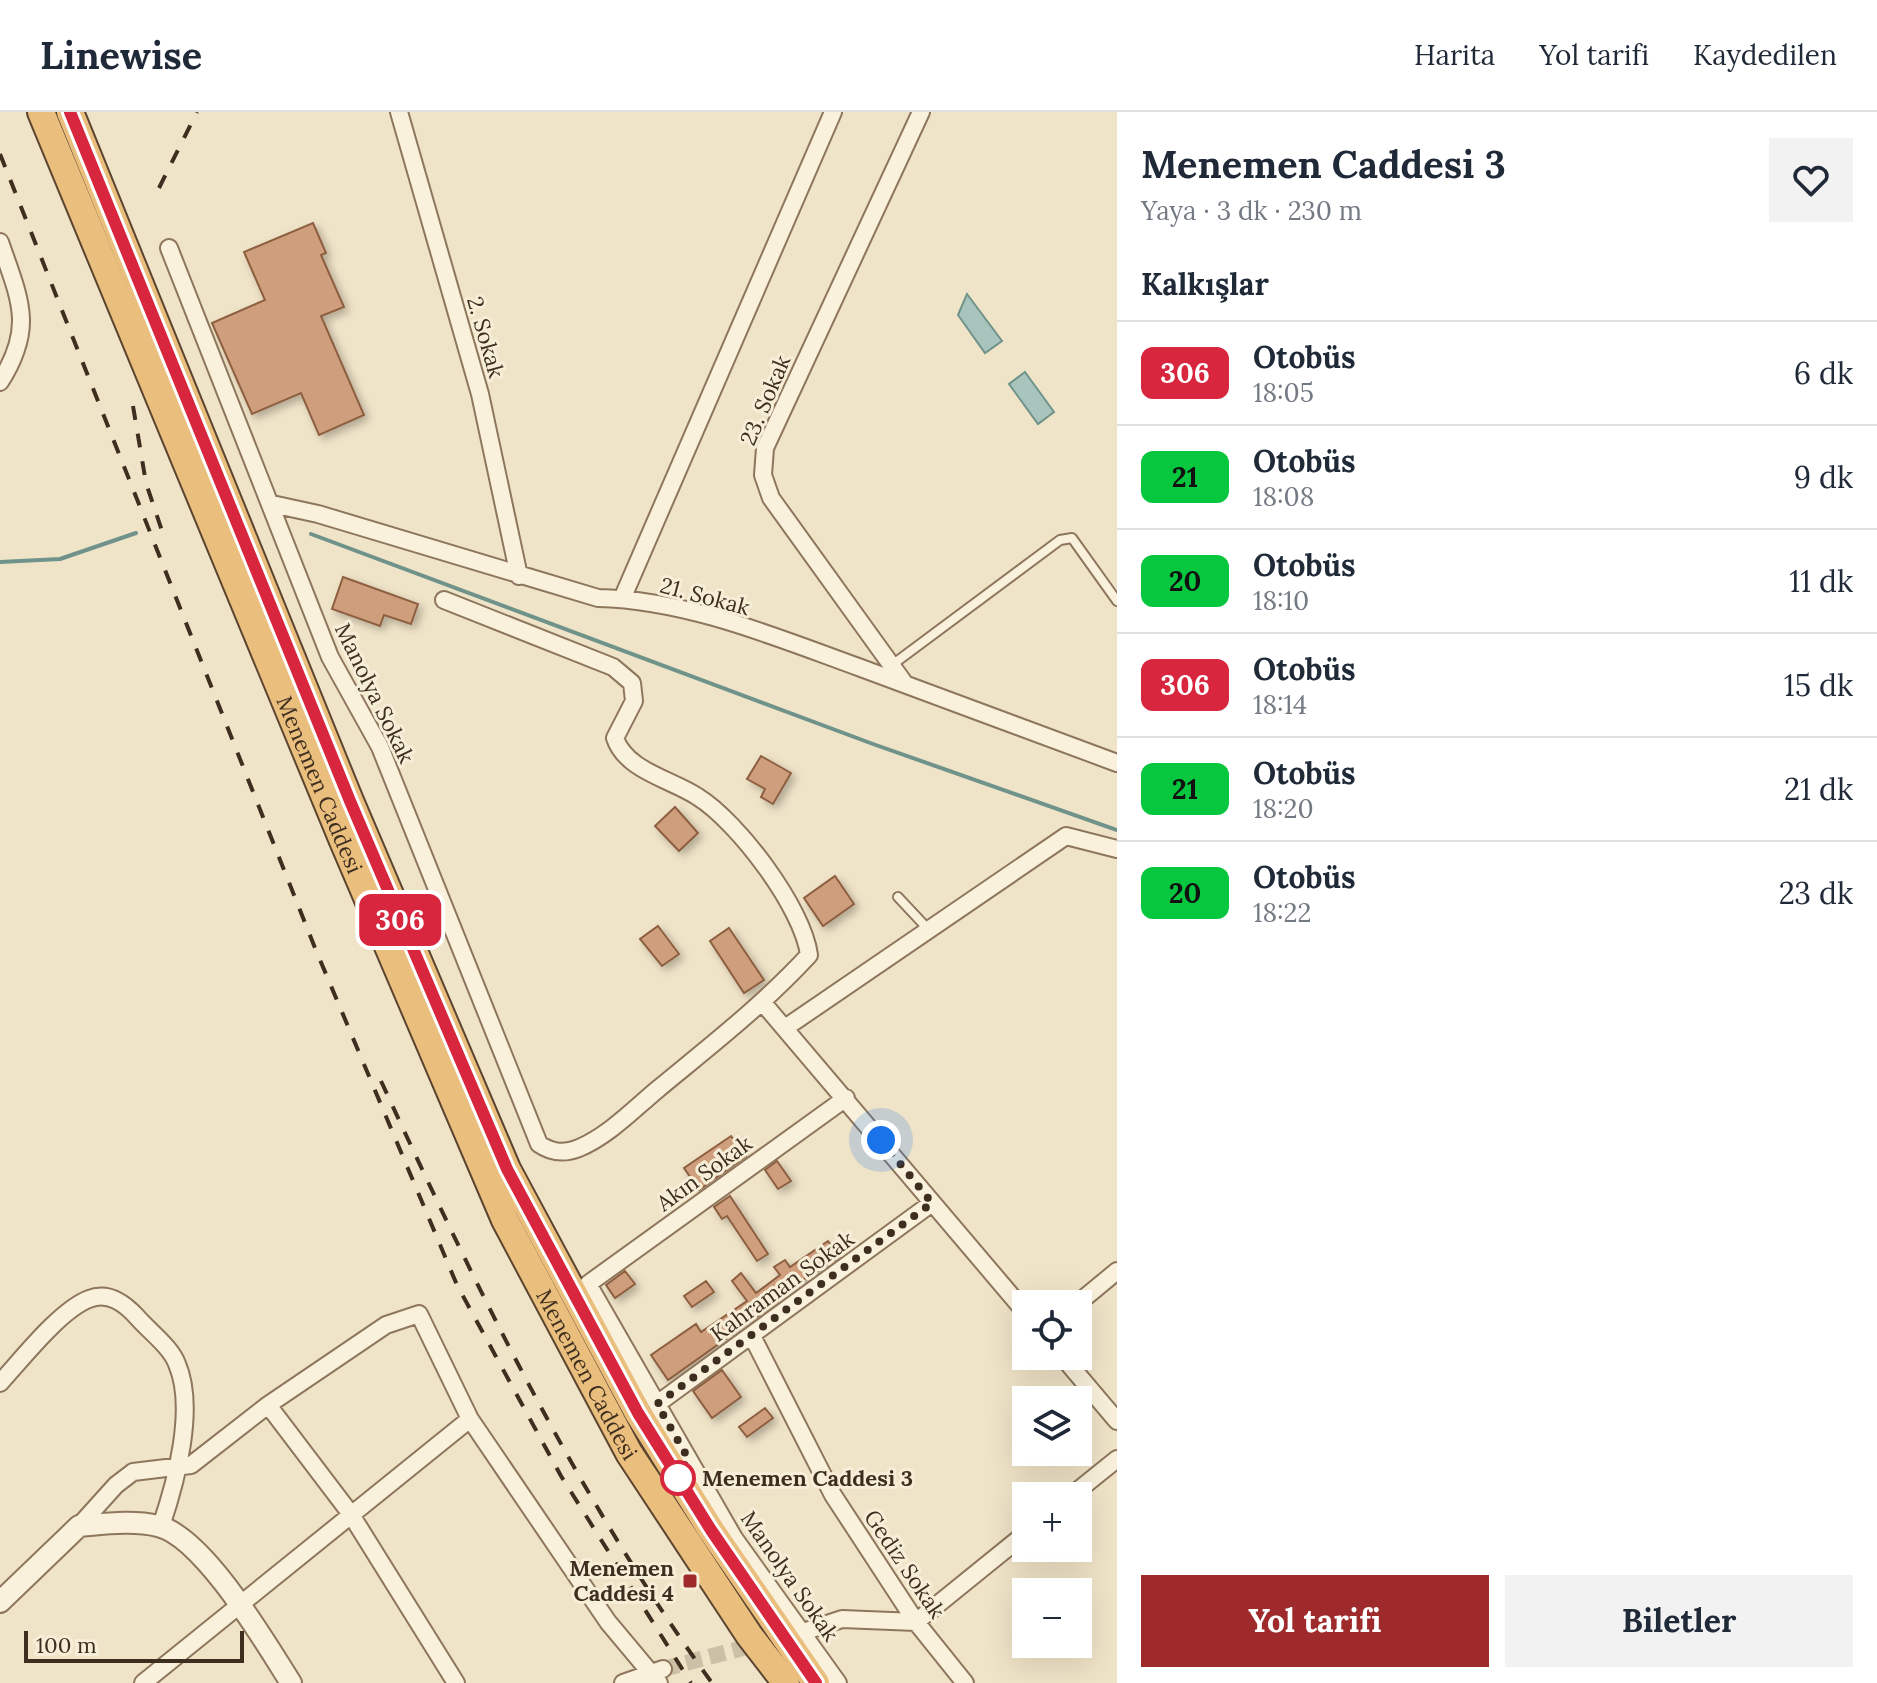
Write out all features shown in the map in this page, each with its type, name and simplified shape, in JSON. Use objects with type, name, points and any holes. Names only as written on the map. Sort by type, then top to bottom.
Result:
[{"type":"highway","name":"Menemen Caddesi","points":[[41,112],[343,841],[505,1220],[629,1453],[749,1635],[786,1683]]},
{"type":"highway","name":"Menemen Caddesi","points":[[70,112],[350,801],[507,1169],[638,1413],[711,1530],[816,1683]]},
{"type":"street","name":"2. Sokak","points":[[399,112],[480,394],[519,576]]},
{"type":"street","points":[[622,599],[833,112]]},
{"type":"street","name":"23. Sokak","points":[[906,685],[771,498],[762,465],[765,448],[921,112]]},
{"type":"street","points":[[0,242],[23,323],[15,358],[0,382]]},
{"type":"street","name":"Manolya Sokak","points":[[169,248],[330,657],[380,747],[539,1144],[550,1151],[563,1152],[581,1147],[613,1126],[763,1003]]},
{"type":"street","name":"21. Sokak","points":[[272,504],[318,514],[598,598],[622,599],[682,610],[786,641],[1117,763]]},
{"type":"street","points":[[444,600],[613,667],[632,683],[634,701],[615,738],[619,750],[631,762],[700,798],[738,833],[795,914],[808,942],[809,955],[763,1003],[1012,1297]]},
{"type":"street","points":[[785,1028],[927,928],[1066,836],[1117,849]]},
{"type":"street","name":"Akın Sokak","points":[[588,1284],[846,1098]]},
{"type":"street","name":"Kahraman Sokak","points":[[657,1404],[932,1203]]},
{"type":"street","points":[[1092,1294],[1114,1280]]},
{"type":"street","name":"Manolya Sokak","points":[[588,1284],[734,1538],[799,1633],[838,1683]]},
{"type":"street","points":[[2,1377],[71,1310],[90,1298],[109,1296],[129,1309],[177,1362],[186,1401],[177,1467],[161,1526]]},
{"type":"street","points":[[0,1602],[79,1526],[116,1485],[133,1472],[191,1465],[268,1405],[386,1325],[419,1314],[470,1419],[608,1622],[658,1675]]},
{"type":"street","name":"Gediz Sokak","points":[[752,1336],[833,1495],[916,1622],[965,1683]]},
{"type":"street","points":[[1074,1370],[1117,1421]]},
{"type":"street","points":[[268,1405],[350,1513],[456,1683]]},
{"type":"street","points":[[143,1683],[470,1419]]},
{"type":"street","points":[[1088,1482],[1117,1459]]},
{"type":"street","points":[[79,1526],[161,1526],[185,1543],[221,1578],[291,1683]]},
{"type":"street","points":[[799,1633],[842,1619],[916,1622],[1012,1544]]},
{"type":"street","points":[[623,1683],[658,1675]]},
{"type":"lane","points":[[892,666],[1060,540],[1072,538],[1117,601]]},
{"type":"lane","points":[[898,897],[927,928]]},
{"type":"water","points":[[967,294],[1002,341],[985,353],[958,315]]},
{"type":"water","points":[[1025,372],[1054,412],[1038,424],[1009,384]]},
{"type":"building","points":[[313,223],[326,253],[321,255],[344,307],[321,316],[364,415],[319,435],[301,393],[252,414],[212,323],[265,300],[244,252]]},
{"type":"building","points":[[343,577],[418,604],[411,624],[384,615],[380,626],[332,609]]},
{"type":"building","points":[[761,756],[791,773],[773,804],[761,797],[765,789],[747,779]]},
{"type":"building","points":[[675,807],[698,833],[679,851],[655,826]]},
{"type":"building","points":[[835,876],[854,904],[823,926],[804,898]]},
{"type":"building","points":[[658,926],[679,954],[662,966],[640,939]]},
{"type":"building","points":[[729,928],[764,980],[744,993],[710,941]]},
{"type":"building","points":[[731,1136],[746,1156],[699,1190],[684,1168]]},
{"type":"building","points":[[777,1161],[791,1181],[778,1189],[765,1170]]},
{"type":"building","points":[[730,1196],[768,1254],[757,1261],[727,1216],[722,1219],[714,1207]]},
{"type":"building","points":[[828,1241],[840,1257],[775,1297],[778,1302],[668,1380],[651,1355],[696,1324],[701,1332],[747,1301],[732,1281],[741,1273],[756,1293],[780,1275],[774,1267],[785,1260],[790,1267]]},
{"type":"building","points":[[625,1271],[635,1284],[615,1298],[606,1285]]},
{"type":"building","points":[[706,1281],[714,1292],[692,1307],[684,1296]]},
{"type":"building","points":[[722,1370],[741,1397],[712,1418],[693,1391]]},
{"type":"building","points":[[765,1408],[773,1418],[747,1437],[739,1427]]},
{"type":"waterway","points":[[0,562],[60,559],[136,533]]},
{"type":"waterway","points":[[311,534],[873,744],[1117,830]]},
{"type":"tunnel","points":[[663,1669],[762,1643]]},
{"type":"railway","points":[[159,188],[197,112]]},
{"type":"railway","points":[[0,154],[315,948],[457,1285],[561,1476],[691,1683]]},
{"type":"railway","points":[[133,406],[146,483],[162,531]]},
{"type":"railway","points":[[381,1081],[492,1314],[573,1466],[663,1612],[712,1683]]},
{"type":"bus line","name":"306","points":[[70,112],[350,801],[507,1169],[572,1296],[638,1413],[711,1530],[816,1683]]},
{"type":"place","name":"Menemen Caddesi 3","points":[[678,1478]]},
{"type":"place","name":"Menemen Caddesi 4","points":[[690,1581]]},
{"type":"route","points":[[678,1478],[688,1458],[657,1404],[932,1203],[881,1140]]}]
